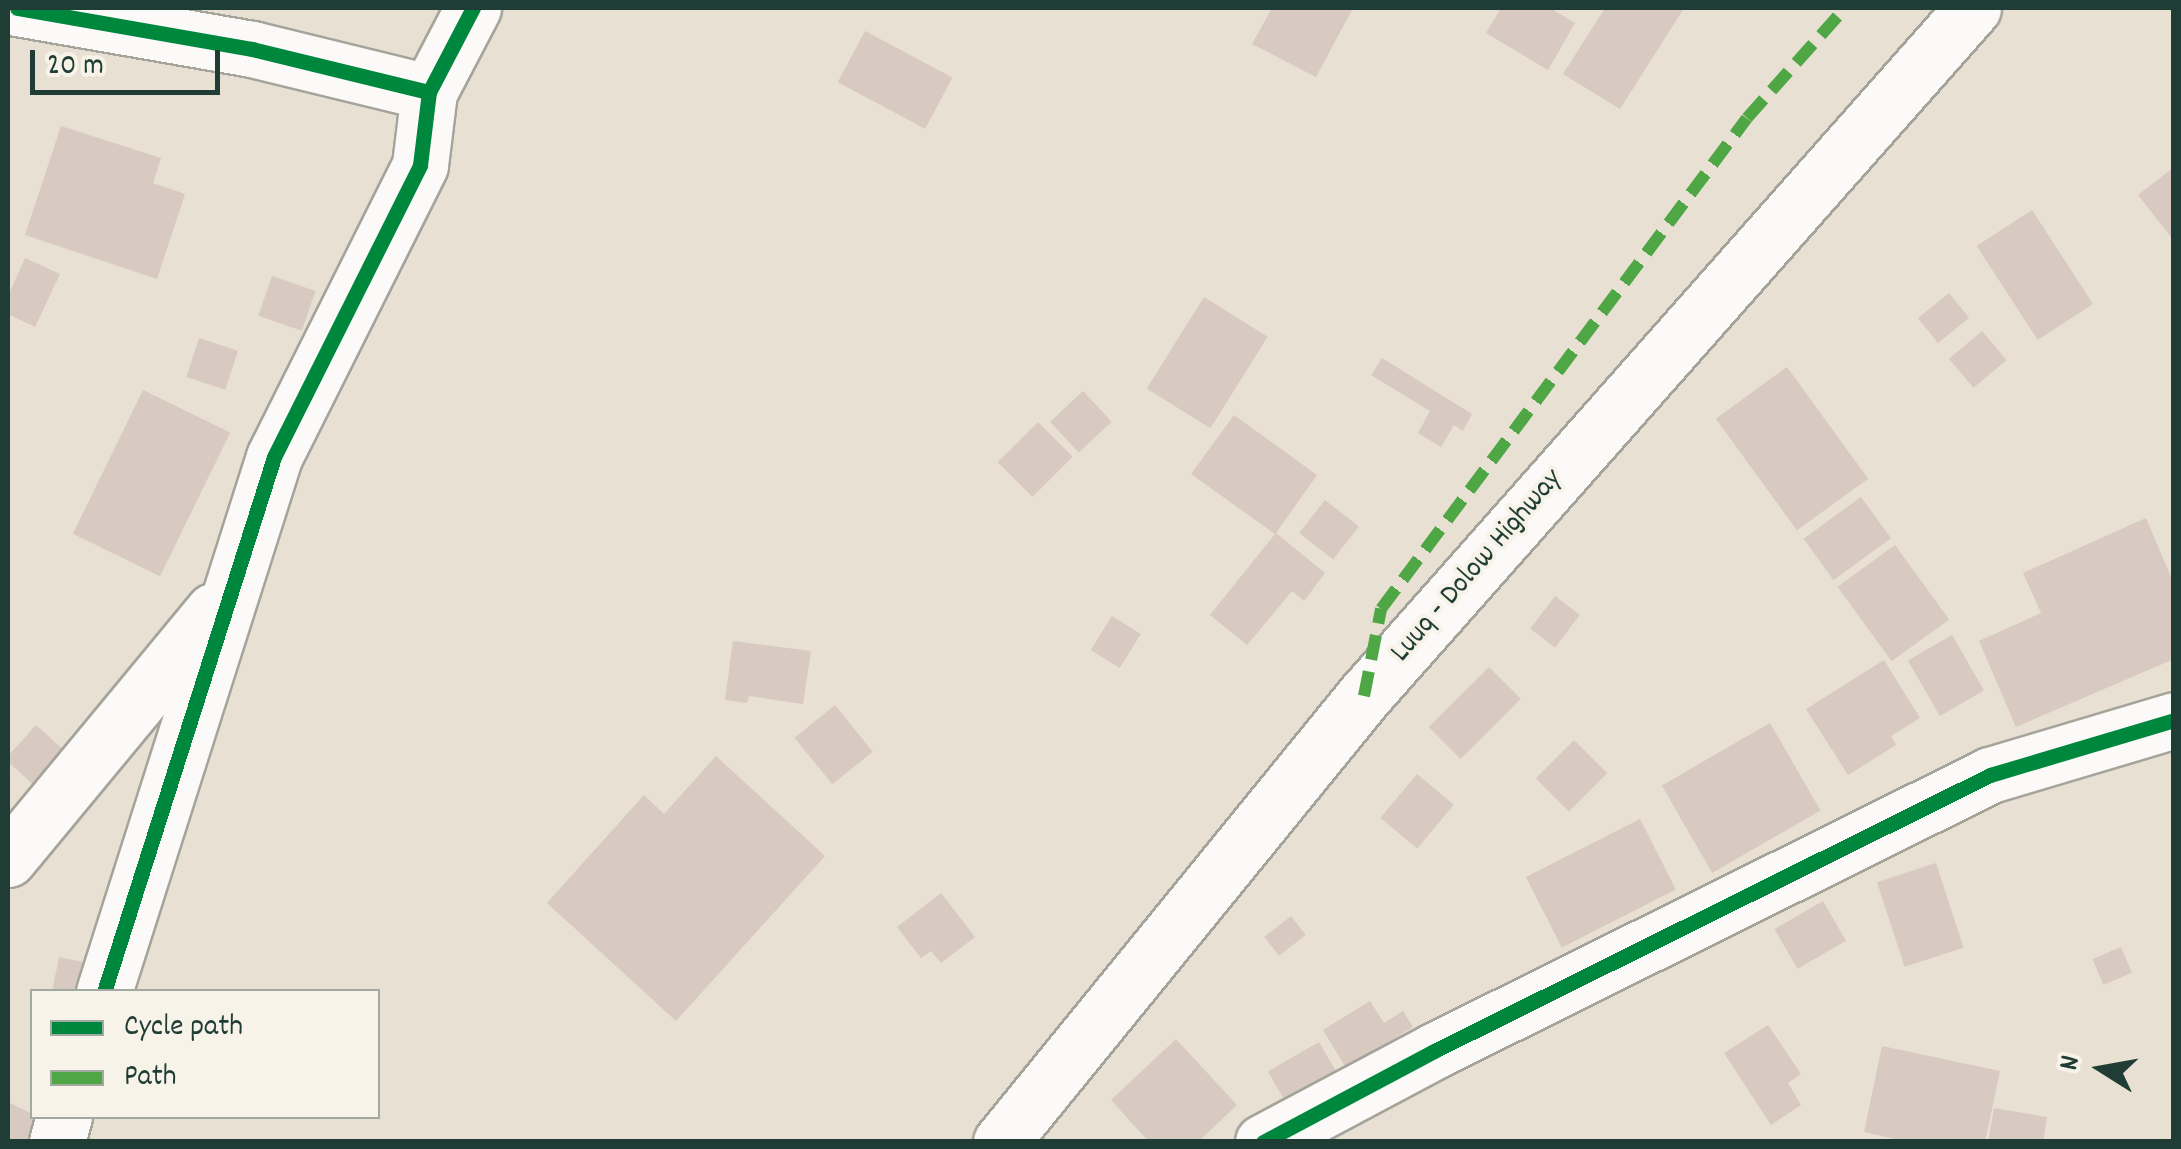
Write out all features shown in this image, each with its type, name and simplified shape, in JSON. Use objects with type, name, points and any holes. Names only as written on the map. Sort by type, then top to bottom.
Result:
[{"type":"street","points":[[16,8],[252,48],[428,92]]},
{"type":"street","points":[[105,989],[274,457],[420,165],[428,92],[473,8]]},
{"type":"street","name":"Luuq - Dolow Highway","points":[[1001,1142],[1364,696],[1974,8]]},
{"type":"street","points":[[8,859],[232,589]]},
{"type":"street","points":[[1263,1142],[1434,1050],[1990,775],[2174,720]]},
{"type":"building","points":[[1272,8],[1353,8],[1316,77],[1252,44]]},
{"type":"building","points":[[1501,8],[1550,8],[1575,23],[1548,70],[1486,33]]},
{"type":"building","points":[[1605,8],[1684,8],[1620,109],[1563,74]]},
{"type":"building","points":[[865,31],[952,77],[925,129],[838,82]]},
{"type":"building","points":[[61,126],[161,158],[153,183],[185,194],[157,279],[25,235]]},
{"type":"building","points":[[2174,167],[2174,241],[2138,195]]},
{"type":"building","points":[[2032,210],[2093,304],[2038,340],[1977,246]]},
{"type":"building","points":[[25,258],[60,274],[35,327],[8,314],[8,296]]},
{"type":"building","points":[[272,276],[315,291],[302,331],[258,316]]},
{"type":"building","points":[[1949,293],[1969,318],[1938,343],[1918,318]]},
{"type":"building","points":[[1204,297],[1268,337],[1210,428],[1147,389]]},
{"type":"building","points":[[1982,331],[2006,360],[1973,388],[1949,359]]},
{"type":"building","points":[[199,338],[238,351],[225,390],[186,377]]},
{"type":"building","points":[[1382,358],[1472,414],[1463,431],[1454,425],[1441,447],[1418,433],[1430,411],[1371,375]]},
{"type":"building","points":[[1787,367],[1868,479],[1797,530],[1716,419]]},
{"type":"building","points":[[143,390],[230,433],[160,576],[73,534]]},
{"type":"building","points":[[1083,391],[1112,422],[1079,452],[1050,422]]},
{"type":"building","points":[[1234,415],[1317,475],[1276,533],[1325,573],[1304,601],[1292,591],[1247,645],[1210,615],[1275,534],[1191,474]]},
{"type":"building","points":[[1038,422],[1073,457],[1032,497],[998,462]]},
{"type":"building","points":[[1861,497],[1891,538],[1834,580],[1804,539]]},
{"type":"building","points":[[1325,500],[1359,526],[1333,560],[1299,533]]},
{"type":"building","points":[[2146,518],[2174,584],[2174,659],[2016,727],[1979,641],[2041,613],[2023,573]]},
{"type":"building","points":[[1895,545],[1949,619],[1892,661],[1838,587]]},
{"type":"building","points":[[1555,596],[1580,615],[1555,647],[1530,629]]},
{"type":"building","points":[[1112,616],[1141,634],[1120,668],[1091,650]]},
{"type":"building","points":[[1952,635],[1984,690],[1940,716],[1908,660]]},
{"type":"building","points":[[733,641],[811,651],[803,704],[749,696],[747,703],[725,700]]},
{"type":"building","points":[[1884,660],[1920,718],[1891,736],[1896,745],[1848,775],[1806,709]]},
{"type":"building","points":[[1489,667],[1521,699],[1461,759],[1429,727]]},
{"type":"building","points":[[835,705],[873,752],[832,784],[795,738]]},
{"type":"building","points":[[1770,723],[1820,810],[1712,873],[1662,786]]},
{"type":"building","points":[[36,725],[68,754],[37,788],[8,762],[8,756]]},
{"type":"building","points":[[1574,740],[1607,773],[1569,811],[1536,778]]},
{"type":"building","points":[[716,756],[825,856],[676,1021],[547,903],[644,795],[664,814]]},
{"type":"building","points":[[1417,774],[1454,805],[1417,849],[1380,818]]},
{"type":"building","points":[[1640,819],[1676,889],[1562,948],[1526,877]]},
{"type":"building","points":[[1936,863],[1964,948],[1905,967],[1877,882]]},
{"type":"building","points":[[941,893],[975,937],[941,963],[931,951],[921,958],[897,927]]},
{"type":"building","points":[[1823,901],[1846,941],[1798,969],[1775,929]]},
{"type":"building","points":[[1291,916],[1306,935],[1279,956],[1264,937]]},
{"type":"building","points":[[2121,947],[2132,973],[2103,985],[2092,959]]},
{"type":"building","points":[[59,957],[102,966],[97,989],[53,989]]},
{"type":"building","points":[[1370,1001],[1384,1023],[1403,1011],[1413,1027],[1346,1068],[1323,1030]]},
{"type":"building","points":[[1768,1025],[1801,1074],[1788,1083],[1801,1105],[1771,1125],[1724,1053]]},
{"type":"building","points":[[1176,1039],[1237,1105],[1198,1142],[1149,1142],[1111,1100]]},
{"type":"building","points":[[1319,1042],[1340,1078],[1289,1108],[1268,1072]]},
{"type":"building","points":[[1882,1046],[2000,1071],[1985,1142],[1909,1142],[1864,1132]]},
{"type":"building","points":[[8,1102],[36,1119],[26,1142],[8,1142]]},
{"type":"building","points":[[1994,1108],[2047,1117],[2043,1142],[1988,1142]]},
{"type":"marked path","points":[[1364,696],[1381,609],[1747,118],[1845,8]]},
{"type":"cycle path","points":[[17,8],[252,49],[429,92]]},
{"type":"cycle path","points":[[105,989],[274,457],[420,165],[429,92],[473,8]]},
{"type":"cycle path","points":[[1263,1142],[1434,1051],[1990,775],[2174,720]]}]
